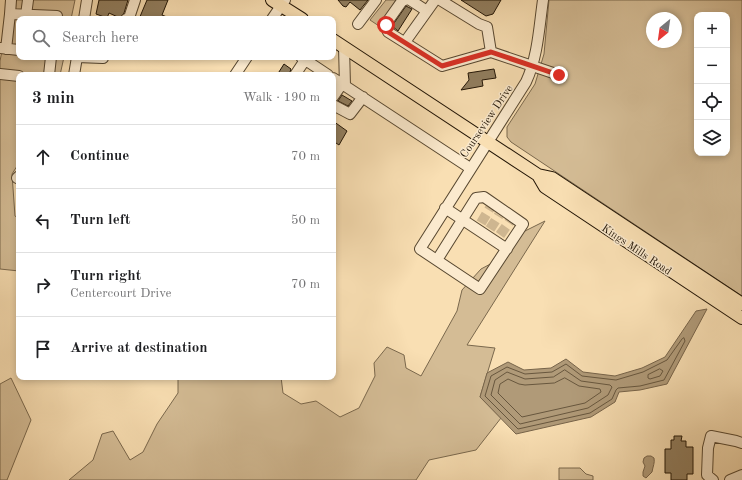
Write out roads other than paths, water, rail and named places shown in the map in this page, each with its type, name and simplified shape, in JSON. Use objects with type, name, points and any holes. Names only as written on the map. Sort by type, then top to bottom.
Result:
[{"type":"main road","points":[[279,2],[298,16]]},
{"type":"main road","name":"Kings Mills Road","points":[[336,42],[538,175],[552,178],[742,304]]},
{"type":"main road","name":"Kings Mills Road","points":[[538,175],[544,187],[742,318]]},
{"type":"street","points":[[11,0],[10,14],[3,49],[16,50]]},
{"type":"street","points":[[26,15],[28,0]]},
{"type":"street","points":[[84,16],[87,0]]},
{"type":"street","points":[[129,16],[135,0]]},
{"type":"street","points":[[358,24],[376,0]]},
{"type":"street","points":[[405,0],[402,1],[386,25],[388,32],[442,66],[491,52],[559,75]]},
{"type":"street","points":[[405,42],[430,6],[410,0]]},
{"type":"street","points":[[440,0],[486,27],[491,52]]},
{"type":"street","name":"Courseview Drive","points":[[336,80],[470,168],[516,100],[526,82],[537,49],[543,0]]},
{"type":"street","points":[[273,16],[279,2]]},
{"type":"street","points":[[10,14],[58,16]]},
{"type":"street","points":[[336,94],[344,85],[344,47]]},
{"type":"street","points":[[49,72],[51,60]]},
{"type":"street","points":[[74,72],[76,60]]},
{"type":"street","points":[[237,72],[245,60]]},
{"type":"street","points":[[296,72],[302,60]]},
{"type":"street","points":[[306,60],[323,72]]},
{"type":"street","points":[[0,74],[16,76]]},
{"type":"street","points":[[336,107],[350,114],[363,98]]},
{"type":"street","points":[[437,260],[476,198],[484,197],[492,206],[511,219],[523,224],[480,289],[420,249],[470,168]]},
{"type":"street","points":[[445,208],[463,220],[488,232],[498,239],[506,249]]},
{"type":"street","points":[[713,480],[707,475],[708,448],[711,436],[736,441],[742,444]]},
{"type":"street","points":[[730,480],[742,475]]},
{"type":"water","points":[[707,309],[667,384],[640,390],[619,392],[615,402],[591,417],[516,434],[480,397],[487,373],[508,362],[524,370],[551,368],[566,359],[583,372],[615,376],[642,368],[665,357],[696,311]]},
{"type":"water","points":[[647,456],[654,458],[654,461],[652,472],[646,478],[643,476],[645,466],[643,462],[644,458]]},
{"type":"tunnel","points":[[481,223],[490,208]]},
{"type":"tunnel","points":[[490,229],[499,215]]},
{"type":"tunnel","points":[[500,235],[510,221]]}]
